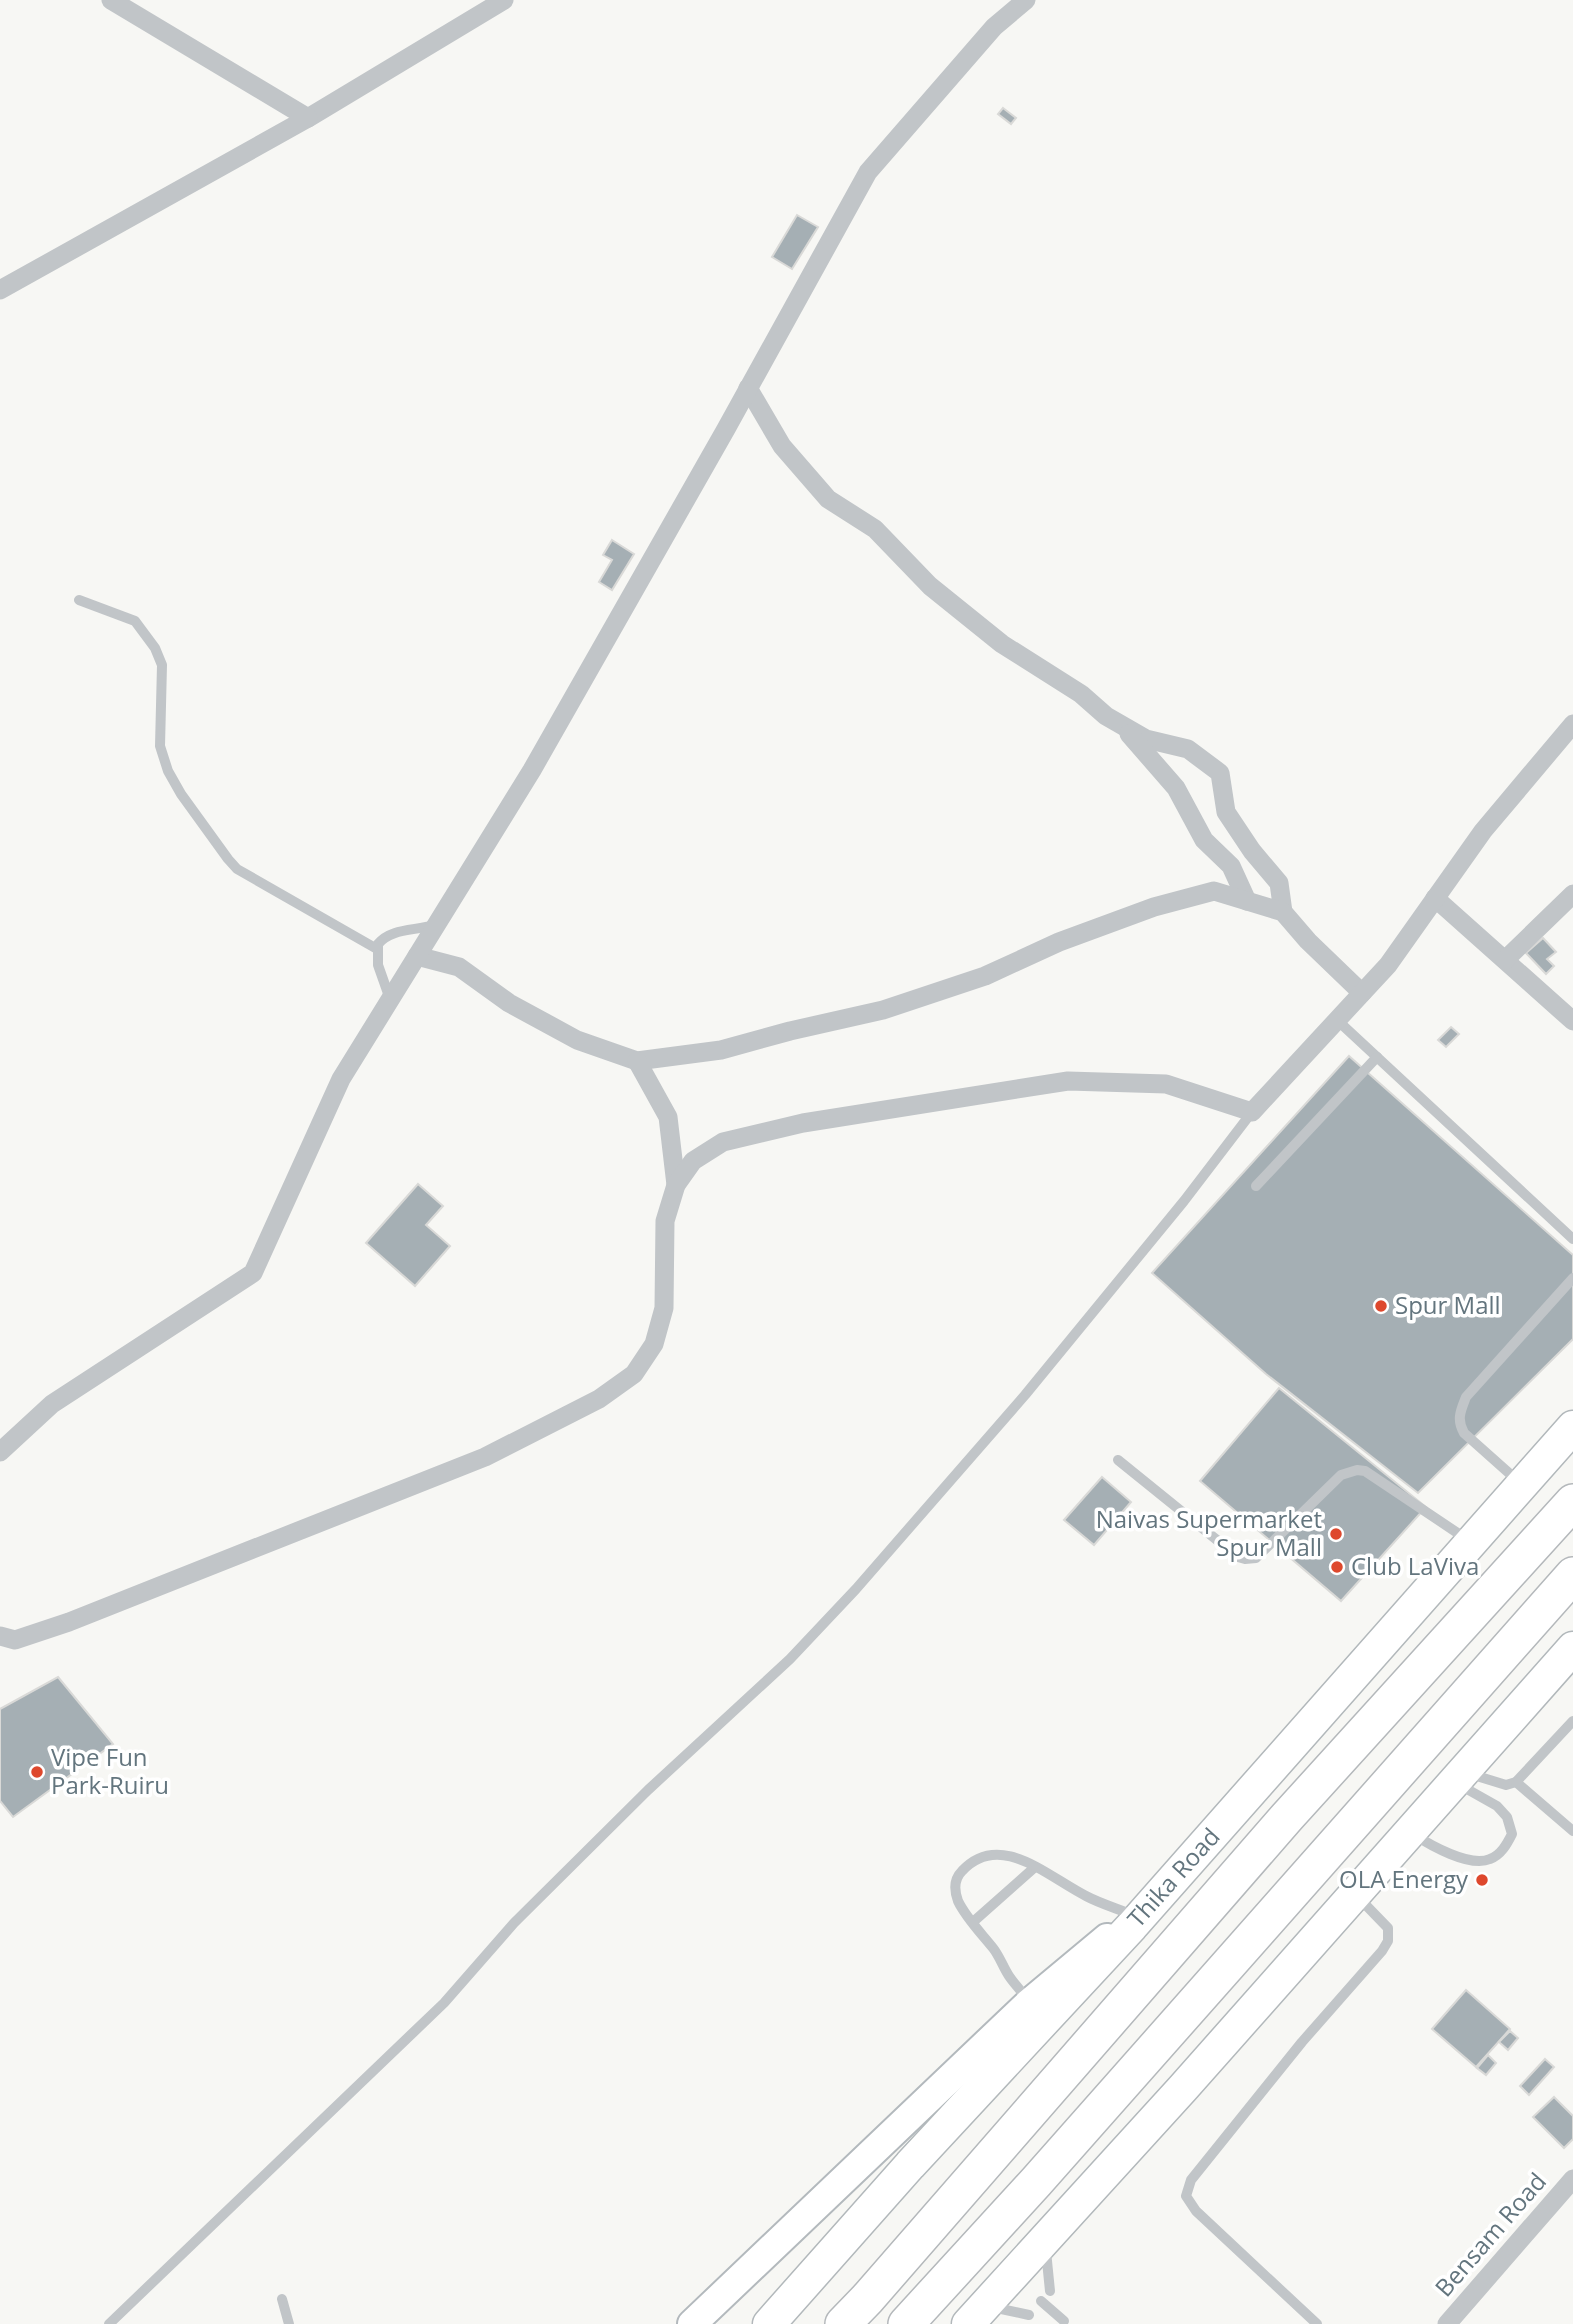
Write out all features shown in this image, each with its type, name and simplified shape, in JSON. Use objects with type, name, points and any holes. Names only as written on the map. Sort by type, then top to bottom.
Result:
[{"type":"highway","name":"Thika Road","points":[[843,2324],[1287,1817],[1573,1503]]},
{"type":"highway","points":[[906,2324],[1064,2151],[1573,1575]]},
{"type":"main road","name":"Thika Road","points":[[769,2324],[910,2165],[1135,1922],[1573,1427]]},
{"type":"main road","points":[[976,2315],[1459,1777],[1569,1659]]},
{"type":"street","points":[[111,0],[308,118]]},
{"type":"street","points":[[0,290],[308,118],[504,0]]},
{"type":"street","points":[[0,1452],[52,1404],[253,1273],[341,1079],[532,770],[868,172],[993,27],[1026,0]]},
{"type":"street","points":[[748,388],[782,446],[828,499],[876,528],[930,586],[1002,644],[1081,694],[1106,716],[1146,739],[1188,749],[1220,774],[1226,812],[1252,851],[1279,883],[1283,912]]},
{"type":"street","points":[[0,1636],[15,1640],[82,1617],[485,1457],[599,1399],[634,1374],[654,1344],[664,1308],[665,1220],[677,1185],[693,1161],[723,1142],[803,1123],[1068,1081],[1166,1084],[1252,1112],[1388,965],[1483,831],[1573,724]]},
{"type":"street","points":[[1122,726],[1176,788],[1204,840],[1231,866],[1247,901]]},
{"type":"street","points":[[417,956],[458,967],[509,1003],[578,1040],[637,1062],[721,1050],[883,1010],[985,976],[1059,942],[1154,906],[1214,891],[1283,912],[1308,941],[1362,993]]},
{"type":"street","points":[[1505,960],[1573,894]]},
{"type":"street","points":[[1436,898],[1573,1021]]},
{"type":"street","points":[[637,1062],[668,1117],[677,1185]]},
{"type":"street","points":[[692,2324],[1030,2003],[1089,1951],[1135,1922]]},
{"type":"street","name":"Bensam Road","points":[[1447,2324],[1573,2179]]},
{"type":"lane","points":[[79,600],[135,621],[155,648],[162,665],[160,746],[168,771],[181,794],[228,859],[237,869],[377,949]]},
{"type":"lane","points":[[390,999],[378,965],[378,944],[383,937],[393,933],[436,925]]},
{"type":"lane","points":[[1337,1020],[1573,1240]]},
{"type":"lane","points":[[1256,1185],[1377,1057]]},
{"type":"lane","points":[[109,2324],[444,2003],[513,1923],[648,1790],[790,1659],[856,1589],[1025,1395],[1184,1201],[1252,1112]]},
{"type":"lane","points":[[1522,1484],[1464,1433],[1459,1424],[1460,1412],[1466,1397],[1573,1278]]},
{"type":"lane","points":[[1118,1460],[1238,1557],[1245,1559],[1256,1558],[1341,1475],[1357,1470],[1365,1471],[1471,1542]]},
{"type":"lane","points":[[1459,1777],[1506,1785],[1516,1782],[1573,1721]]},
{"type":"lane","points":[[1410,1832],[1442,1850],[1470,1860],[1490,1860],[1505,1848],[1512,1834],[1507,1816],[1459,1777]]},
{"type":"lane","points":[[1516,1782],[1573,1830]]},
{"type":"lane","points":[[1030,2003],[1008,1975],[996,1951],[958,1901],[955,1888],[957,1876],[969,1864],[984,1855],[998,1853],[1013,1857],[1135,1922]]},
{"type":"lane","points":[[973,1922],[1035,1867]]},
{"type":"lane","points":[[1317,2324],[1196,2211],[1185,2196],[1191,2180],[1302,2042],[1388,1941],[1388,1928],[1355,1894]]},
{"type":"lane","points":[[1045,2240],[1050,2291]]},
{"type":"lane","points":[[282,2299],[289,2324]]},
{"type":"lane","points":[[1041,2301],[1064,2321]]},
{"type":"lane","points":[[976,2315],[1029,2315]]},
{"type":"building","points":[[1003,108],[1016,118],[1011,124],[998,114]]},
{"type":"building","points":[[797,215],[818,227],[792,269],[772,257]]},
{"type":"building","points":[[612,540],[634,554],[612,590],[599,582],[612,560],[603,555]]},
{"type":"building","points":[[1543,938],[1556,952],[1547,959],[1554,966],[1546,974],[1526,953]]},
{"type":"building","points":[[1451,1027],[1459,1034],[1446,1047],[1438,1040]]},
{"type":"building","name":"Spur Mall","points":[[1349,1056],[1573,1255],[1573,1339],[1418,1493],[1266,1374],[1152,1273]]},
{"type":"building","points":[[418,1184],[443,1206],[426,1225],[450,1246],[415,1286],[366,1243]]},
{"type":"building","points":[[1279,1388],[1426,1507],[1341,1601],[1200,1481]]},
{"type":"building","points":[[1102,1477],[1131,1502],[1094,1545],[1064,1520]]},
{"type":"building","name":"Vipe Fun Park-Ruiru","points":[[58,1677],[113,1744],[13,1817],[0,1801],[0,1709]]},
{"type":"building","points":[[1466,1990],[1510,2029],[1476,2067],[1432,2029]]},
{"type":"building","points":[[1510,2031],[1518,2038],[1508,2050],[1499,2042]]},
{"type":"building","points":[[1488,2055],[1496,2063],[1486,2075],[1477,2068]]},
{"type":"building","points":[[1545,2059],[1554,2067],[1529,2095],[1520,2086]]},
{"type":"building","points":[[1554,2097],[1573,2116],[1573,2139],[1564,2148],[1533,2117]]},
{"type":"place","name":"Spur Mall","points":[[1381,1306]]},
{"type":"place","name":"Naivas Supermarket Spur Mall","points":[[1336,1534]]},
{"type":"place","name":"Club LaViva","points":[[1337,1567]]},
{"type":"place","name":"Vipe Fun Park-Ruiru","points":[[37,1772]]},
{"type":"place","name":"OLA Energy","points":[[1482,1880]]}]
